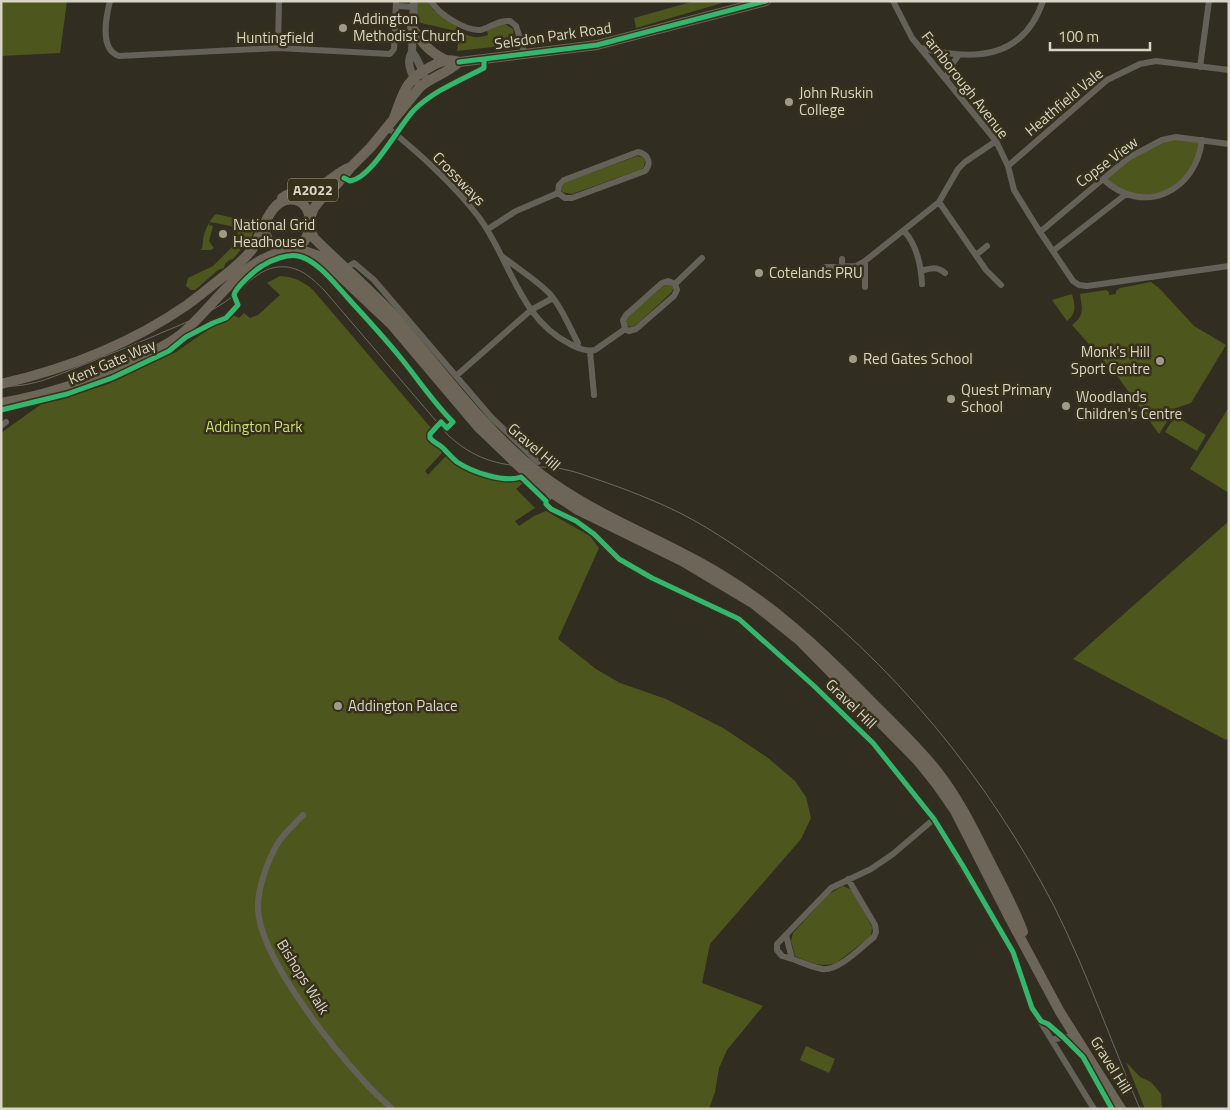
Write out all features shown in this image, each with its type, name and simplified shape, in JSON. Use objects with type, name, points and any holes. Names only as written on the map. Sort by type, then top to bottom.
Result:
[{"type":"main road","name":"Selsdon Park Road","points":[[446,60],[452,59],[459,62],[597,45],[766,1]]},
{"type":"main road","points":[[412,27],[421,42],[428,49],[446,60]]},
{"type":"main road","points":[[417,74],[446,60]]},
{"type":"main road","name":"Selsdon Park Road","points":[[394,118],[423,84],[459,62]]},
{"type":"main road","name":"Selsdon Park Road","points":[[310,222],[314,208],[320,199],[344,178],[351,167],[372,147],[392,131],[394,118],[406,88],[417,74]]},
{"type":"main road","name":"Selsdon Park Road","points":[[275,207],[289,193],[304,192],[318,188],[342,170],[351,167]]},
{"type":"main road","points":[[296,200],[306,207],[310,222],[304,242],[298,248],[282,252],[270,243],[263,229],[268,215],[275,207],[286,201],[296,200]]},
{"type":"main road","name":"Gravel Hill","points":[[310,222],[314,238],[348,266],[397,319],[484,422],[514,447],[539,473],[584,504],[695,558],[738,584],[784,618],[818,648],[926,758],[947,785],[965,813],[1014,910],[1033,961]]},
{"type":"main road","name":"Kent Gate Way","points":[[1,384],[46,372],[84,358],[124,341],[173,314],[188,305],[231,270],[251,250],[263,229]]},
{"type":"main road","name":"Gravel Hill","points":[[298,248],[324,260],[391,324],[479,428],[549,497],[670,554],[720,583],[770,616],[809,650],[917,760],[937,784],[955,811],[1060,1012],[1121,1109]]},
{"type":"main road","name":"Kent Gate Way","points":[[1,403],[53,392],[102,375],[168,343],[193,324],[242,273],[267,257],[282,252]]},
{"type":"main road","points":[[1,399],[13,401]]},
{"type":"street","name":"Huntingfield","points":[[110,1],[107,13],[107,45],[111,52],[119,56],[278,48],[390,54],[394,49],[396,4],[414,4]]},
{"type":"street","points":[[278,48],[279,1]]},
{"type":"street","points":[[431,1],[436,9],[446,17],[467,28],[479,30],[494,23],[510,21],[516,26],[525,54]]},
{"type":"street","name":"Farnborough Avenue","points":[[893,1],[903,24],[912,38],[996,141],[1008,166],[1014,190],[1052,252],[1073,281],[1079,285],[1087,286],[1229,266]]},
{"type":"street","points":[[921,48],[958,56],[994,51],[1023,37],[1033,26],[1043,1]]},
{"type":"street","points":[[1200,67],[1209,1]]},
{"type":"street","points":[[414,4],[412,52],[408,57],[409,65],[423,84]]},
{"type":"street","points":[[946,79],[950,67],[958,56]]},
{"type":"street","points":[[344,178],[350,181],[362,176],[375,162],[392,131],[429,98],[454,81],[484,68],[484,59]]},
{"type":"street","name":"Heathfield Vale","points":[[1008,166],[1107,80],[1140,64],[1156,61],[1229,70]]},
{"type":"street","name":"Crossways","points":[[392,131],[465,201],[488,229],[511,278],[531,310],[562,339],[576,347],[590,351]]},
{"type":"street","name":"Copse View","points":[[1040,232],[1128,158],[1162,140],[1176,137],[1229,144]]},
{"type":"street","points":[[1103,179],[1109,185],[1126,194],[1137,197],[1149,197],[1170,192],[1189,176],[1200,152],[1202,140]]},
{"type":"street","points":[[826,268],[856,266],[865,261],[939,202],[958,169],[996,141]]},
{"type":"street","points":[[638,152],[646,154],[649,160],[649,165],[645,171],[572,198],[565,198],[558,192],[559,185],[564,180],[638,152]]},
{"type":"street","points":[[488,229],[516,211],[558,192]]},
{"type":"street","points":[[1052,252],[1126,194]]},
{"type":"street","points":[[939,202],[986,270],[1001,285]]},
{"type":"street","points":[[904,231],[910,238],[921,271],[922,284]]},
{"type":"street","points":[[976,255],[987,246]]},
{"type":"street","name":"Crossways","points":[[502,256],[553,298],[578,343],[576,347]]},
{"type":"street","points":[[675,284],[702,258]]},
{"type":"street","points":[[842,259],[842,267]]},
{"type":"street","points":[[865,261],[865,287]]},
{"type":"street","name":"Gravel Hill","points":[[348,266],[354,262],[358,264],[374,280],[491,417],[514,447],[538,462]]},
{"type":"street","points":[[921,271],[933,267],[940,268],[945,273]]},
{"type":"street","points":[[671,281],[675,284],[677,287],[676,294],[636,329],[629,331],[624,329],[623,320],[626,315],[662,283],[671,281]]},
{"type":"street","points":[[456,376],[531,310],[553,298]]},
{"type":"street","points":[[594,395],[590,351],[595,350],[624,329]]},
{"type":"street","name":"Gravel Hill","points":[[549,497],[546,504],[551,509],[576,521],[594,534],[620,559],[652,578],[739,619],[813,685],[873,743],[934,819],[1013,952],[1032,1008],[1094,1109]]},
{"type":"street","name":"Bishops Walk","points":[[303,815],[278,843],[260,886],[258,909],[263,935],[281,970],[314,1021],[362,1080],[392,1109]]},
{"type":"street","points":[[848,879],[875,925],[876,932],[874,937],[837,966],[829,969],[822,969],[782,956],[777,950],[777,944],[831,888],[848,879],[871,868],[893,854],[934,819]]},
{"type":"street","points":[[786,935],[792,959]]},
{"type":"street","name":"Gravel Hill","points":[[1052,1040],[1063,1037],[1076,1037]]},
{"type":"green space","points":[[1,1],[67,1],[60,53],[1,56]]},
{"type":"green space","points":[[418,1],[428,1],[433,10],[457,25],[456,31],[417,22]]},
{"type":"green space","points":[[695,1],[729,1],[636,28],[634,18]]},
{"type":"green space","points":[[503,23],[513,29],[514,41],[510,45],[457,51],[460,32],[480,37],[488,35],[487,31]]},
{"type":"green space","points":[[1162,140],[1202,140],[1196,164],[1170,191],[1137,197],[1103,179],[1128,158]]},
{"type":"green space","points":[[637,156],[645,160],[642,169],[572,194],[562,192],[561,187],[566,182]]},
{"type":"green space","points":[[216,214],[238,219],[252,219],[256,223],[252,236],[233,259],[225,264],[224,268],[218,270],[195,290],[191,290],[186,286],[188,278],[213,266],[235,244],[239,236],[236,227],[210,222]]},
{"type":"green space","points":[[210,223],[209,225],[213,226],[209,241],[214,248],[211,250],[201,250],[203,237]]},
{"type":"green space","name":"Addington Park","points":[[280,276],[298,280],[313,290],[431,428],[427,435],[428,440],[443,452],[425,471],[428,475],[446,456],[461,466],[481,475],[503,480],[521,479],[524,482],[516,489],[535,508],[515,521],[519,526],[546,511],[590,536],[599,548],[558,639],[596,669],[620,683],[666,699],[723,728],[768,758],[795,781],[806,797],[811,818],[801,839],[710,944],[702,983],[763,1006],[727,1050],[719,1068],[715,1092],[709,1109],[1,1109],[1,433],[43,403],[106,385],[176,352],[212,327],[228,321],[231,316],[239,318],[244,313],[250,318],[258,315],[280,295],[267,283]]},
{"type":"green space","name":"Monk's Hill Sport Centre","points":[[1151,282],[1160,289],[1194,326],[1226,345],[1191,403],[1176,408],[1159,434],[1118,377],[1072,325],[1081,315],[1080,294],[1106,290],[1109,292],[1109,295],[1116,294],[1116,291],[1120,288]]},
{"type":"green space","points":[[666,284],[673,285],[674,288],[671,293],[636,325],[632,327],[626,326],[626,318]]},
{"type":"green space","points":[[1072,294],[1074,309],[1067,321],[1052,300]]},
{"type":"green space","points":[[1229,407],[1229,493],[1190,469]]},
{"type":"green space","points":[[1175,416],[1206,435],[1197,451],[1165,432]]},
{"type":"green space","points":[[1229,521],[1229,738],[1226,740],[1073,659]]},
{"type":"green space","points":[[843,886],[852,890],[872,927],[871,936],[836,963],[820,965],[795,956],[791,941],[793,933],[829,894]]},
{"type":"green space","points":[[806,1046],[835,1059],[829,1073],[800,1060]]},
{"type":"green space","points":[[1126,1062],[1140,1077],[1151,1082],[1161,1094],[1162,1109],[1145,1109]]},
{"type":"tram line","points":[[1,386],[31,384],[41,381],[125,348],[208,312],[263,272],[278,267],[292,268],[309,276],[324,290],[448,435],[467,450],[507,465],[558,468],[582,474],[661,504],[718,535],[776,575],[819,609],[859,646],[898,684],[934,725],[967,768],[999,812],[1028,858],[1054,906],[1088,982],[1140,1109]]},
{"type":"cycle path","points":[[459,62],[597,45],[766,1]]},
{"type":"cycle path","points":[[344,178],[350,181],[367,171],[376,162],[414,110],[439,91],[484,68],[484,59]]},
{"type":"cycle path","points":[[1,410],[67,394],[112,378],[169,351],[186,337],[226,318],[238,305],[234,295],[235,292],[250,275],[262,266],[289,256],[298,256],[312,262],[319,267],[381,334],[453,422],[447,428],[441,422],[430,434],[430,438],[455,460],[463,466],[488,476],[506,479],[521,477],[546,501],[546,504],[551,509],[576,521],[594,534],[619,559],[652,578],[739,619],[813,685],[873,743],[934,819],[963,866],[1013,952],[1032,1008],[1041,1021],[1048,1024],[1083,1057],[1112,1109]]},
{"type":"place","name":"Addington Methodist Church","points":[[343,28]]},
{"type":"place","name":"John Ruskin College","points":[[789,102]]},
{"type":"place","name":"National Grid Headhouse","points":[[223,234]]},
{"type":"place","name":"Cotelands PRU","points":[[759,273]]},
{"type":"place","name":"Red Gates School","points":[[853,359]]},
{"type":"place","name":"Monk's Hill Sport Centre","points":[[1160,361]]},
{"type":"place","name":"Quest Primary School","points":[[951,399]]},
{"type":"place","name":"Woodlands Children's Centre","points":[[1066,406]]},
{"type":"place","name":"Addington Palace","points":[[338,706]]}]
